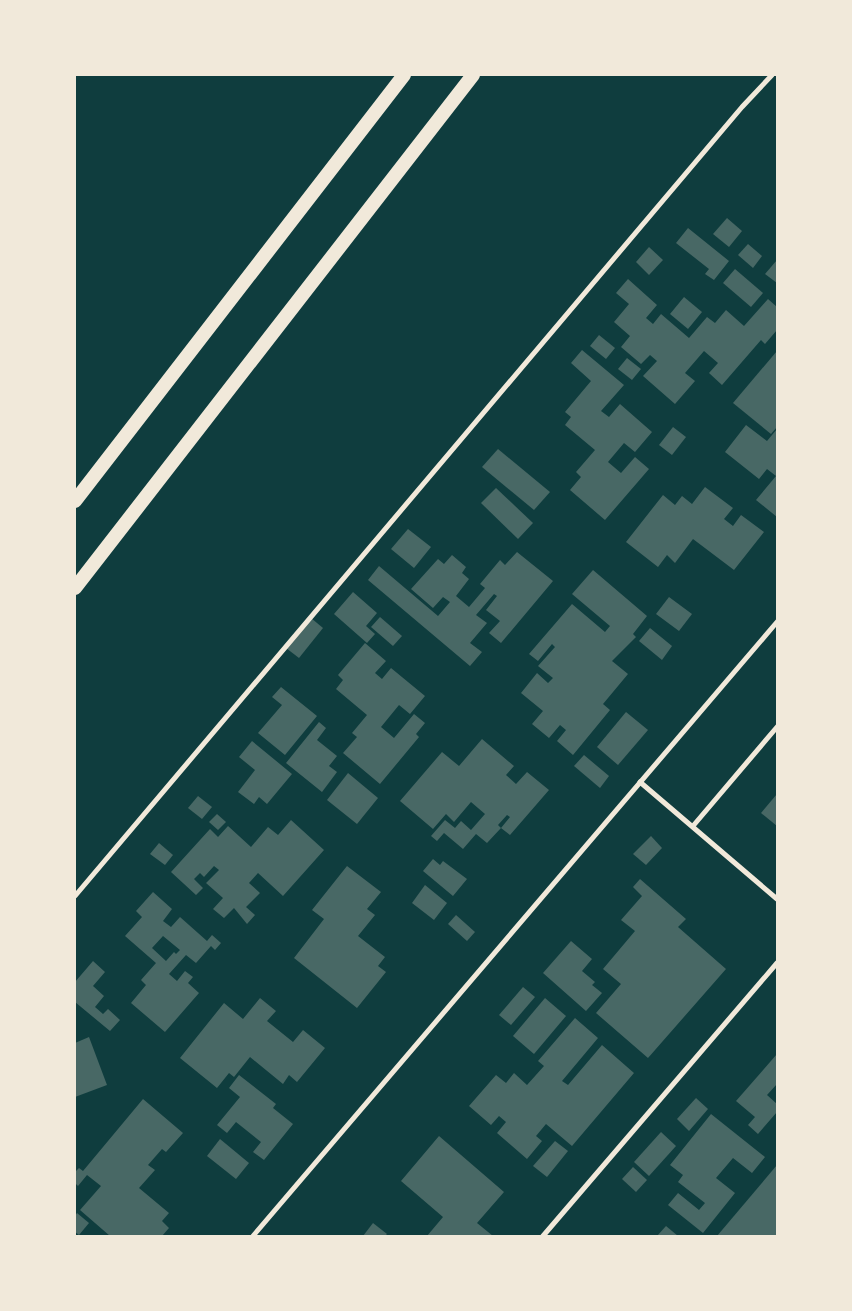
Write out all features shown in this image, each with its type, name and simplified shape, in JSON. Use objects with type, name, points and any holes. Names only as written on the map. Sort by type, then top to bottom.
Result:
[{"type":"highway","points":[[75,501],[404,75]]},
{"type":"highway","points":[[75,588],[474,75]]},
{"type":"street","points":[[75,896],[736,114],[772,75]]},
{"type":"street","points":[[253,1236],[777,622]]},
{"type":"street","points":[[693,826],[777,727]]},
{"type":"street","points":[[640,782],[777,899]]},
{"type":"street","points":[[544,1236],[777,963]]},
{"type":"building","points":[[727,218],[742,231],[729,247],[713,234]]},
{"type":"building","points":[[688,228],[729,261],[714,280],[705,274],[709,269],[676,243]]},
{"type":"building","points":[[748,244],[762,256],[753,268],[738,255]]},
{"type":"building","points":[[649,247],[663,260],[649,275],[636,262]]},
{"type":"building","points":[[777,260],[777,283],[765,274]]},
{"type":"building","points":[[735,269],[763,293],[751,307],[723,283]]},
{"type":"building","points":[[628,279],[657,305],[646,318],[653,324],[661,314],[689,338],[707,317],[715,323],[726,310],[744,326],[768,299],[777,307],[777,330],[765,344],[761,340],[722,385],[709,373],[718,363],[704,351],[685,373],[695,381],[675,404],[643,376],[657,361],[650,355],[641,364],[621,347],[630,336],[614,322],[629,304],[616,293]]},
{"type":"building","points":[[684,297],[702,312],[688,329],[670,314]]},
{"type":"building","points":[[599,335],[615,348],[606,359],[590,346]]},
{"type":"building","points":[[582,350],[624,385],[601,411],[609,417],[620,404],[652,432],[635,452],[624,443],[608,462],[621,473],[635,457],[649,469],[605,520],[570,490],[581,477],[576,472],[595,450],[565,425],[571,417],[565,412],[591,381],[571,363]]},
{"type":"building","points":[[777,351],[777,427],[771,434],[733,403]]},
{"type":"building","points":[[627,358],[641,369],[632,380],[618,369]]},
{"type":"building","points":[[746,425],[767,441],[777,429],[777,517],[756,500],[776,476],[767,469],[759,479],[725,452]]},
{"type":"building","points":[[673,427],[686,437],[672,455],[659,445]]},
{"type":"building","points":[[498,449],[550,492],[534,510],[482,467]]},
{"type":"building","points":[[705,487],[733,508],[724,519],[733,526],[741,515],[764,532],[734,570],[693,539],[675,563],[667,555],[658,567],[626,542],[663,495],[675,505],[682,496],[692,504]]},
{"type":"building","points":[[496,488],[533,523],[518,539],[481,503]]},
{"type":"building","points":[[408,529],[431,547],[414,568],[391,549]]},
{"type":"building","points":[[517,552],[553,581],[501,643],[489,633],[500,621],[486,610],[497,596],[494,594],[476,615],[487,623],[470,643],[482,652],[470,666],[368,580],[379,566],[438,616],[450,602],[443,597],[433,608],[411,589],[438,559],[444,564],[452,555],[466,567],[462,573],[469,579],[456,596],[469,607],[485,588],[480,584],[500,560],[505,565]]},
{"type":"building","points":[[593,570],[647,616],[633,634],[636,637],[612,661],[628,674],[603,704],[610,710],[573,755],[557,741],[566,730],[560,725],[549,738],[532,724],[543,711],[521,693],[537,673],[548,683],[553,678],[538,666],[555,647],[552,644],[538,661],[529,654],[572,604],[605,632],[610,626],[572,594]]},
{"type":"building","points":[[353,592],[377,613],[366,626],[375,634],[367,643],[334,614]]},
{"type":"building","points":[[669,597],[692,614],[679,631],[656,614]]},
{"type":"building","points":[[380,617],[402,636],[393,646],[371,627]]},
{"type":"building","points":[[311,618],[323,628],[299,658],[286,648]]},
{"type":"building","points":[[650,628],[672,646],[662,660],[639,641]]},
{"type":"building","points":[[365,643],[386,661],[375,673],[382,679],[391,668],[425,696],[410,714],[399,705],[381,727],[394,738],[414,714],[425,723],[416,734],[419,737],[380,784],[343,753],[357,737],[352,733],[367,715],[336,689],[343,680],[338,675]]},
{"type":"building","points":[[281,687],[317,716],[285,755],[258,733],[282,705],[272,697]]},
{"type":"building","points":[[626,712],[648,730],[618,765],[597,747]]},
{"type":"building","points":[[319,722],[326,728],[317,740],[337,756],[329,766],[337,772],[322,792],[286,763]]},
{"type":"building","points":[[482,739],[514,766],[506,775],[516,784],[527,772],[549,790],[510,835],[501,828],[487,843],[476,834],[463,849],[444,833],[437,841],[431,836],[445,820],[455,828],[461,821],[471,830],[485,814],[471,802],[454,822],[446,814],[433,829],[400,801],[442,752],[459,766]],"holes":[[[507,815],[510,817],[501,828],[498,825]]]},
{"type":"building","points":[[252,741],[292,774],[267,804],[259,797],[254,804],[238,792],[255,770],[239,757]]},
{"type":"building","points":[[584,755],[609,776],[600,788],[574,766]]},
{"type":"building","points":[[348,773],[378,798],[357,824],[327,800]]},
{"type":"building","points":[[777,794],[777,826],[761,813]]},
{"type":"building","points":[[198,796],[212,807],[202,819],[188,808]]},
{"type":"building","points":[[217,814],[226,822],[218,830],[209,822]]},
{"type":"building","points":[[291,820],[324,850],[283,896],[258,873],[249,883],[260,893],[246,907],[255,915],[247,924],[234,908],[224,918],[213,909],[223,898],[206,883],[219,870],[214,866],[204,877],[200,873],[194,879],[203,888],[196,895],[171,872],[210,829],[218,837],[228,826],[251,847],[268,827],[278,835]]},
{"type":"building","points":[[651,836],[662,848],[646,865],[633,854]]},
{"type":"building","points":[[159,843],[173,855],[165,865],[150,854]]},
{"type":"building","points":[[433,859],[440,865],[443,861],[467,879],[453,896],[423,871]]},
{"type":"building","points":[[347,866],[381,892],[367,909],[375,915],[358,936],[385,957],[378,966],[386,972],[357,1008],[294,958],[324,919],[312,910]]},
{"type":"building","points":[[640,879],[686,919],[678,927],[726,969],[648,1058],[596,1013],[621,984],[603,969],[635,931],[621,920],[642,896],[633,887]]},
{"type":"building","points":[[425,885],[447,903],[434,920],[412,903]]},
{"type":"building","points":[[153,892],[172,909],[163,921],[171,927],[180,917],[207,941],[212,935],[221,943],[215,950],[211,946],[196,963],[186,955],[169,974],[177,981],[185,971],[193,977],[188,983],[199,993],[165,1032],[131,1003],[146,985],[141,980],[156,963],[125,936],[142,917],[136,911]],"holes":[[[163,936],[180,950],[176,954],[174,952],[166,961],[152,948]]]},
{"type":"building","points":[[456,915],[475,932],[467,941],[448,924]]},
{"type":"building","points":[[571,941],[592,959],[582,971],[595,982],[592,985],[602,993],[586,1011],[543,973]]},
{"type":"building","points":[[93,961],[105,972],[93,986],[104,996],[95,1007],[103,1014],[108,1009],[120,1020],[110,1031],[75,1002],[75,982]]},
{"type":"building","points":[[523,987],[535,997],[511,1025],[499,1015]]},
{"type":"building","points":[[260,998],[276,1011],[267,1021],[293,1042],[303,1030],[325,1048],[297,1082],[289,1075],[283,1084],[250,1057],[234,1077],[229,1073],[217,1088],[180,1058],[224,1003],[243,1019]]},
{"type":"building","points":[[545,998],[566,1016],[534,1054],[513,1036]]},
{"type":"building","points":[[575,1018],[598,1038],[562,1081],[568,1085],[602,1045],[634,1073],[572,1146],[546,1124],[536,1136],[542,1141],[527,1159],[497,1133],[506,1122],[499,1116],[491,1125],[469,1106],[496,1075],[506,1083],[514,1073],[527,1085],[544,1066],[538,1061]]},
{"type":"building","points":[[89,1037],[107,1085],[75,1097],[75,1043]]},
{"type":"building","points":[[777,1054],[777,1084],[767,1095],[777,1104],[777,1112],[758,1134],[748,1125],[755,1117],[736,1101]]},
{"type":"building","points":[[239,1075],[276,1104],[273,1108],[293,1124],[264,1160],[253,1152],[261,1142],[236,1122],[227,1133],[217,1125],[240,1097],[229,1088]]},
{"type":"building","points":[[696,1098],[708,1109],[689,1131],[677,1119]]},
{"type":"building","points":[[143,1099],[183,1133],[166,1152],[162,1149],[148,1165],[155,1170],[139,1188],[169,1213],[162,1221],[169,1228],[162,1236],[110,1236],[80,1210],[101,1186],[87,1175],[78,1186],[75,1183],[75,1172],[79,1168],[83,1171]]},
{"type":"building","points":[[711,1114],[765,1157],[752,1173],[733,1158],[716,1178],[735,1193],[703,1233],[668,1205],[678,1193],[699,1210],[705,1203],[678,1182],[683,1175],[670,1165]]},
{"type":"building","points":[[661,1132],[676,1146],[649,1176],[634,1162]]},
{"type":"building","points":[[439,1136],[504,1192],[477,1223],[493,1236],[427,1236],[443,1217],[401,1181]]},
{"type":"building","points":[[220,1139],[249,1163],[236,1179],[207,1156]]},
{"type":"building","points":[[555,1141],[568,1151],[547,1177],[533,1166]]},
{"type":"building","points":[[777,1165],[777,1236],[717,1236]]},
{"type":"building","points":[[633,1167],[647,1180],[636,1192],[622,1179]]},
{"type":"building","points":[[77,1213],[89,1223],[79,1235],[75,1232],[75,1216]]},
{"type":"building","points":[[373,1223],[387,1234],[385,1236],[363,1236]]},
{"type":"building","points":[[666,1226],[678,1236],[657,1236]]}]
